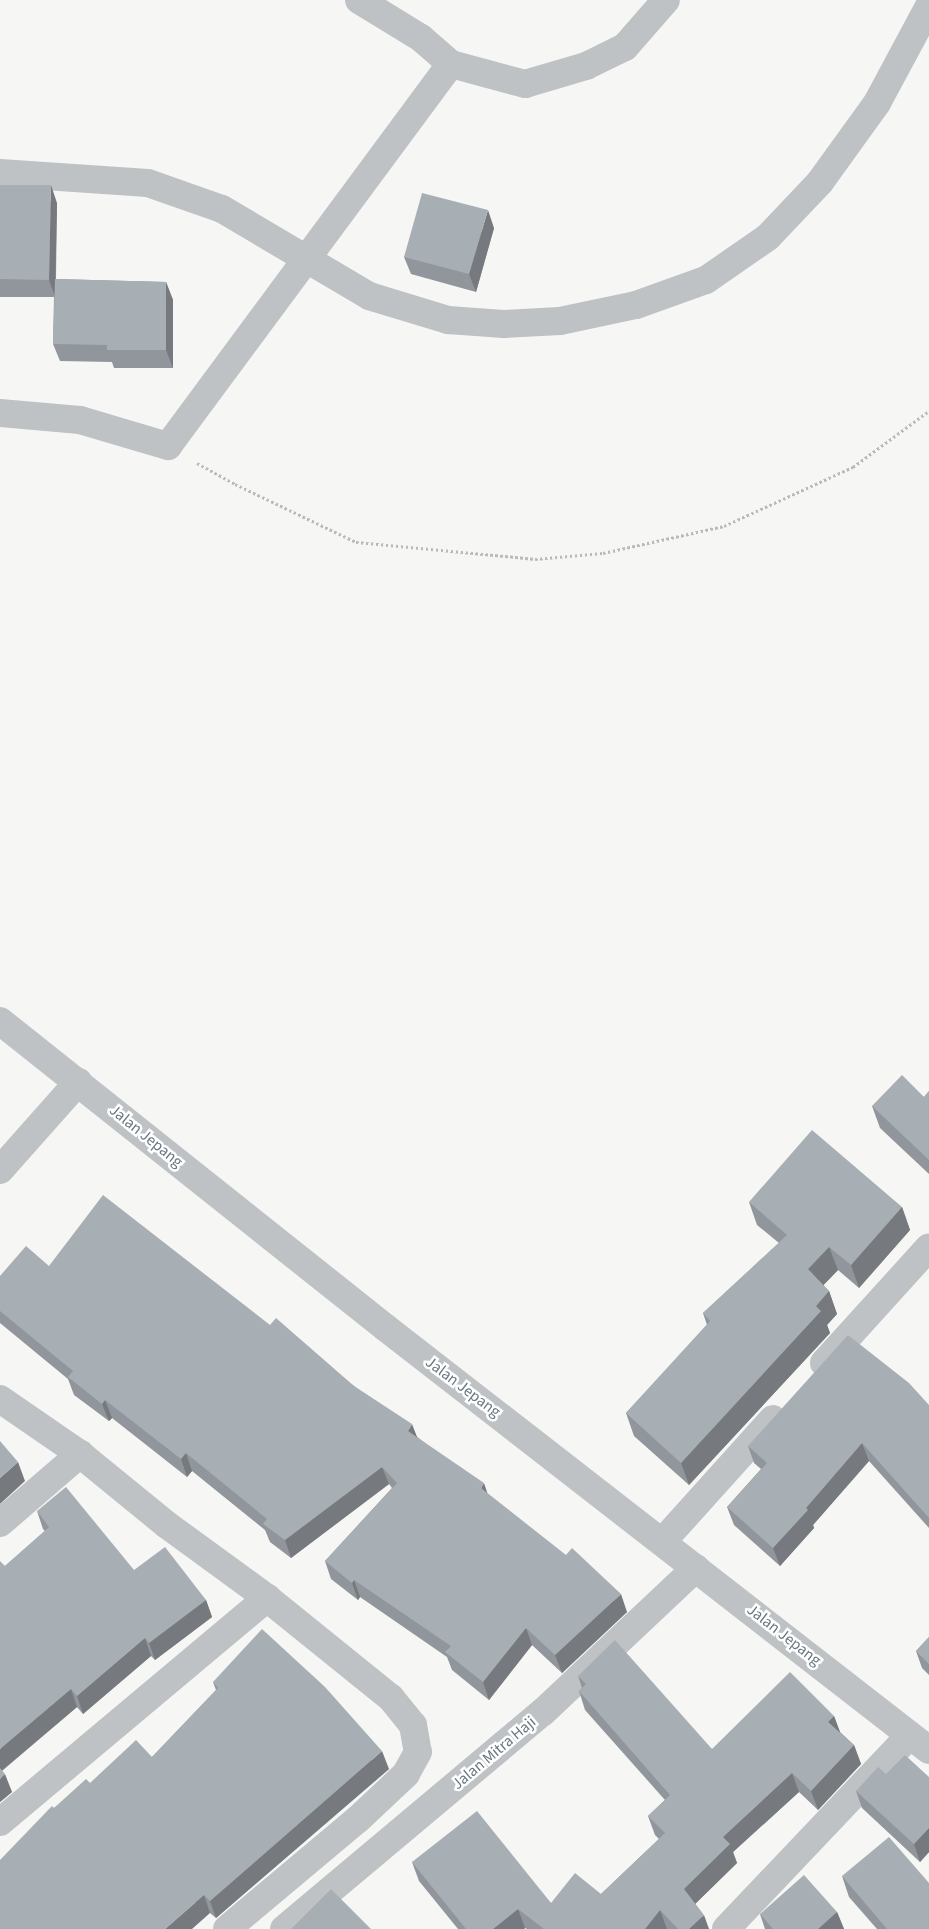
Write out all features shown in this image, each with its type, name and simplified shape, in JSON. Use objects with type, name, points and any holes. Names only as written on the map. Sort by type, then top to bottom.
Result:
[{"type":"street","points":[[359,0],[421,38],[451,64],[525,84],[586,66],[625,47],[666,0]]},
{"type":"street","points":[[0,173],[148,183],[222,209],[307,256],[369,296],[448,320],[504,324],[560,321],[636,305],[706,280],[768,237],[820,182],[877,103],[929,5],[924,0]]},
{"type":"street","points":[[0,413],[80,420],[168,446],[451,64]]},
{"type":"street","name":"Jalan Jepang","points":[[0,1021],[386,1328],[663,1541],[920,1743]]},
{"type":"street","points":[[0,1170],[78,1082]]},
{"type":"street","points":[[810,1379],[929,1247]]},
{"type":"street","points":[[0,1399],[80,1454],[167,1525],[267,1598],[391,1698],[413,1725],[418,1752],[406,1774],[358,1819],[227,1929]]},
{"type":"street","points":[[663,1541],[790,1401]]},
{"type":"street","points":[[0,1523],[80,1454]]},
{"type":"street","name":"Jalan Mitra Haji","points":[[284,1929],[543,1712],[696,1568]]},
{"type":"street","points":[[0,1822],[267,1598]]},
{"type":"street","points":[[726,1929],[920,1743]]},
{"type":"path","points":[[168,446],[235,484],[356,542],[536,559],[603,553],[724,526],[853,467],[929,411]]},
{"type":"building","points":[[0,185],[51,185],[49,280],[0,279]]},
{"type":"building","points":[[422,193],[488,210],[469,274],[404,257]]},
{"type":"building","points":[[55,279],[166,282],[166,350],[107,350],[107,345],[53,344]]},
{"type":"building","points":[[902,1075],[924,1097],[929,1091],[929,1160],[872,1106]]},
{"type":"building","points":[[812,1130],[902,1207],[851,1265],[829,1247],[808,1269],[829,1291],[816,1306],[821,1311],[681,1463],[626,1413],[710,1321],[703,1313],[787,1235],[749,1202]]},
{"type":"building","points":[[103,1195],[270,1325],[276,1318],[354,1386],[412,1424],[408,1431],[484,1483],[481,1488],[566,1555],[572,1548],[621,1594],[555,1655],[526,1628],[483,1682],[445,1652],[451,1646],[354,1580],[352,1583],[325,1561],[397,1483],[382,1467],[285,1540],[263,1524],[267,1519],[186,1453],[181,1459],[105,1400],[102,1404],[68,1377],[73,1371],[0,1311],[0,1276],[26,1246],[49,1266]]},
{"type":"building","points":[[848,1335],[909,1383],[929,1405],[929,1518],[862,1443],[806,1508],[808,1510],[773,1548],[727,1507],[767,1463],[748,1446]]},
{"type":"building","points":[[0,1441],[18,1462],[0,1478]]},
{"type":"building","points":[[66,1487],[134,1570],[165,1547],[206,1600],[149,1643],[145,1638],[77,1696],[71,1689],[0,1749],[0,1561],[5,1566],[49,1527],[37,1511]]},
{"type":"building","points":[[262,1629],[325,1687],[382,1751],[210,1901],[204,1895],[165,1929],[0,1929],[0,1860],[52,1806],[54,1808],[86,1779],[90,1783],[136,1740],[152,1757],[218,1688],[213,1682]]},
{"type":"building","points":[[929,1637],[929,1664],[916,1651]]},
{"type":"building","points":[[615,1640],[712,1749],[790,1672],[834,1716],[828,1722],[854,1745],[811,1791],[792,1773],[723,1837],[730,1844],[684,1889],[704,1915],[689,1929],[678,1929],[660,1910],[645,1929],[544,1929],[518,1909],[493,1929],[466,1929],[412,1862],[477,1811],[551,1903],[575,1873],[601,1894],[665,1833],[648,1816],[670,1795],[579,1691],[586,1684],[578,1676]]},
{"type":"building","points":[[905,1755],[929,1777],[929,1828],[914,1844],[856,1791],[878,1767],[886,1774]]},
{"type":"building","points":[[0,1768],[5,1774],[0,1779]]},
{"type":"building","points":[[889,1837],[929,1883],[929,1929],[887,1929],[842,1876]]},
{"type":"building","points":[[804,1875],[837,1912],[818,1929],[773,1929],[760,1914]]},
{"type":"building","points":[[331,1889],[371,1929],[291,1929]]}]
